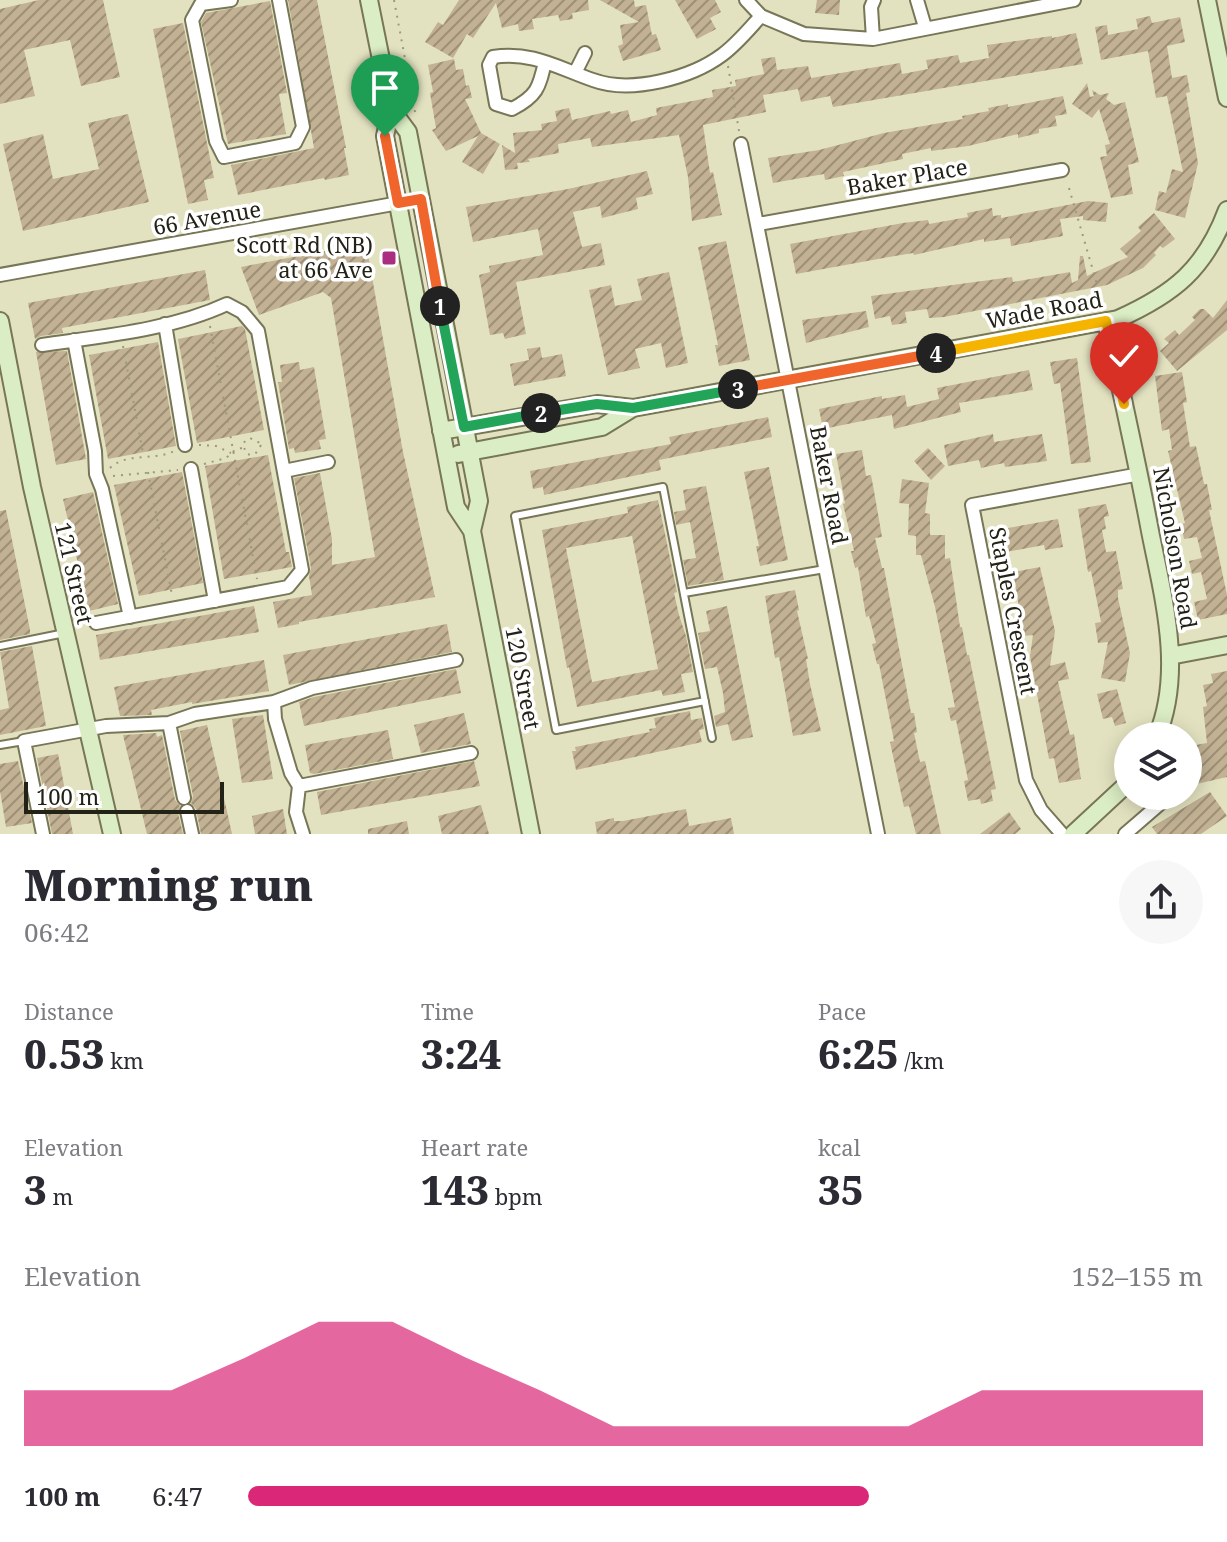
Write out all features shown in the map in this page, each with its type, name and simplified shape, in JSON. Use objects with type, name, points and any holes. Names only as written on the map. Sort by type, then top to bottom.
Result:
[{"type":"street","points":[[231,0],[201,4],[192,20],[216,141],[224,157],[295,143],[303,127],[279,0]]},
{"type":"street","name":"120 Street","points":[[369,0],[391,109],[385,136],[441,431],[456,507],[472,531],[531,834]]},
{"type":"street","points":[[746,0],[761,16],[804,34],[873,39],[1074,0]]},
{"type":"street","points":[[873,39],[871,7],[874,0]]},
{"type":"street","points":[[917,0],[925,27]]},
{"type":"street","points":[[1207,0],[1227,98]]},
{"type":"street","points":[[545,62],[539,86],[530,100],[512,109],[496,104],[489,65],[493,57],[521,54],[545,62],[598,82],[652,83],[688,74],[722,55],[761,16]]},
{"type":"street","points":[[575,73],[585,53]]},
{"type":"street","name":"120 Street","points":[[391,109],[408,132],[479,501],[472,531]]},
{"type":"street","name":"Baker Road","points":[[741,144],[878,834]]},
{"type":"street","name":"Baker Place","points":[[758,224],[1062,170]]},
{"type":"street","name":"66 Avenue","points":[[0,275],[421,199]]},
{"type":"street","name":"Wade Road","points":[[441,431],[597,404],[633,408],[788,381],[1153,303],[1182,282],[1207,252],[1227,210]]},
{"type":"street","points":[[42,345],[165,324],[207,313],[227,304],[242,312],[258,331],[302,570],[288,587],[96,623]]},
{"type":"street","name":"Nicholson Road","points":[[1105,314],[1140,474],[1169,629],[1170,656],[1163,722]]},
{"type":"street","name":"121 Street","points":[[0,321],[4,365],[112,834]]},
{"type":"street","points":[[165,324],[185,445]]},
{"type":"street","points":[[74,340],[95,451],[96,474],[130,617]]},
{"type":"street","name":"Wade Road","points":[[447,456],[602,427],[633,408]]},
{"type":"street","points":[[284,471],[328,462]]},
{"type":"street","points":[[191,469],[215,601]]},
{"type":"street","name":"Staples Crescent","points":[[1062,834],[1041,810],[1026,780],[972,505],[1140,474]]},
{"type":"street","points":[[1170,656],[1227,645]]},
{"type":"street","points":[[43,834],[24,741],[88,729],[169,723],[195,714],[274,702],[312,688],[456,660]]},
{"type":"street","points":[[274,702],[275,719],[291,773],[299,786],[296,812],[303,834]]},
{"type":"street","points":[[169,723],[192,834]]},
{"type":"street","points":[[299,786],[471,753]]},
{"type":"street","points":[[1073,834],[1114,798]]},
{"type":"street","points":[[1125,834],[1153,810]]},
{"type":"lane","points":[[705,701],[556,730],[515,516],[663,487],[684,593],[705,701],[712,738]]},
{"type":"lane","points":[[684,593],[825,569]]},
{"type":"lane","points":[[0,646],[65,633]]},
{"type":"lane","points":[[0,745],[24,741]]},
{"type":"path","points":[[394,0],[418,127]]},
{"type":"path","points":[[727,63],[741,144]]},
{"type":"path","points":[[1069,188],[1105,314]]},
{"type":"path","points":[[207,313],[235,450],[259,593]]},
{"type":"path","points":[[120,332],[143,455]]},
{"type":"path","points":[[250,438],[261,445],[258,453],[253,455],[246,454],[242,448],[250,438]]},
{"type":"path","points":[[231,453],[216,446],[185,445],[165,456],[143,455],[116,462],[109,472],[111,476],[118,476],[191,469],[226,458],[242,448]]},
{"type":"path","points":[[147,472],[174,608]]},
{"type":"building","points":[[39,0],[103,0],[120,77],[81,86],[70,40],[24,50],[35,96],[0,104],[0,9]]},
{"type":"building","points":[[288,0],[317,0],[349,175],[238,195],[231,165],[314,148]]},
{"type":"building","points":[[459,0],[588,0],[589,10],[572,13],[573,19],[560,21],[558,15],[532,19],[534,29],[519,31],[518,24],[502,28],[496,3],[473,38],[467,34],[453,58],[425,42],[438,22],[443,25]]},
{"type":"building","points":[[600,0],[634,0],[635,7],[646,5],[652,35],[656,34],[661,50],[623,61],[618,46],[623,44],[620,25],[639,22]]},
{"type":"building","points":[[675,0],[715,0],[721,12],[710,18],[716,29],[697,39]]},
{"type":"building","points":[[817,0],[840,0],[839,15],[815,13]]},
{"type":"building","points":[[270,1],[287,93],[279,94],[286,134],[228,144],[201,22],[206,13]]},
{"type":"building","points":[[1150,16],[1152,23],[1180,17],[1185,42],[1167,46],[1172,78],[1187,75],[1190,92],[1186,93],[1198,163],[1185,218],[1155,210],[1159,191],[1166,193],[1172,169],[1183,172],[1167,96],[1156,98],[1148,51],[1101,60],[1095,27],[1107,25],[1108,35],[1138,29],[1136,19]]},
{"type":"building","points":[[183,23],[214,178],[204,180],[208,200],[188,204],[153,29]]},
{"type":"building","points":[[1076,33],[1083,64],[833,107],[830,96],[801,102],[798,89],[763,95],[766,112],[703,125],[710,173],[713,172],[722,215],[692,221],[688,177],[679,135],[592,147],[590,138],[558,144],[559,153],[528,159],[530,162],[517,163],[518,169],[505,170],[502,145],[515,153],[513,133],[542,130],[541,124],[557,121],[555,111],[569,108],[572,120],[628,110],[631,122],[657,115],[656,108],[713,97],[712,90],[736,86],[735,80],[764,74],[761,59],[775,57],[777,70],[808,66],[811,78],[900,63],[902,74],[928,69],[926,60],[958,55],[960,63],[989,58],[987,45]]},
{"type":"building","points":[[454,59],[456,70],[463,69],[466,86],[469,85],[472,98],[465,99],[481,133],[500,144],[483,174],[462,162],[478,136],[446,151],[432,130],[436,128],[428,65]]},
{"type":"building","points":[[1087,83],[1090,97],[1094,96],[1092,90],[1100,95],[1109,93],[1106,99],[1114,105],[1125,102],[1139,162],[1128,165],[1133,194],[1111,198],[1100,157],[1107,156],[1105,145],[1110,144],[1099,109],[1092,118],[1072,104]]},
{"type":"building","points":[[1063,96],[1067,114],[1055,116],[1057,126],[1039,129],[1039,133],[902,154],[903,159],[843,172],[844,176],[825,180],[824,174],[773,183],[768,158],[963,119],[962,116],[989,111],[988,108]]},
{"type":"building","points":[[128,114],[149,202],[23,231],[3,144],[43,134],[53,179],[99,169],[88,123]]},
{"type":"building","points":[[647,171],[653,194],[636,198],[638,209],[602,218],[600,206],[573,212],[582,247],[601,243],[605,265],[516,282],[526,334],[505,339],[503,333],[490,335],[479,275],[490,272],[489,266],[543,255],[538,229],[473,242],[466,207]]},
{"type":"building","points":[[1088,201],[1108,203],[1106,222],[1083,220],[1083,216],[1060,219],[1063,236],[1011,246],[1010,238],[984,242],[984,239],[914,255],[796,274],[790,244],[903,223],[928,220],[929,224],[968,217],[967,213],[992,208],[993,216],[1001,215],[1001,218]]},
{"type":"building","points":[[1154,213],[1175,239],[1163,248],[1160,246],[1143,268],[1107,285],[944,317],[929,318],[927,309],[905,312],[907,323],[892,325],[890,316],[875,319],[871,296],[1012,277],[1013,282],[1070,272],[1072,283],[1078,280],[1080,256],[1083,256],[1087,276],[1128,257],[1120,249],[1141,231],[1138,227]]},
{"type":"building","points":[[726,241],[750,360],[719,366],[715,345],[718,345],[698,247]]},
{"type":"building","points":[[366,243],[403,452],[435,597],[278,628],[273,602],[312,595],[311,568],[294,478],[320,473],[332,539],[332,565],[375,557],[331,298],[323,292],[259,315],[241,267]]},
{"type":"building","points":[[205,270],[210,300],[62,328],[63,333],[35,339],[28,303]]},
{"type":"building","points":[[669,272],[688,363],[666,368],[661,343],[635,349],[640,368],[608,375],[589,290],[611,285],[615,306],[642,300],[637,279]]},
{"type":"building","points":[[1227,300],[1227,330],[1177,371],[1160,351],[1169,343],[1164,339],[1175,330],[1179,335],[1195,320],[1192,317],[1200,309],[1213,318]]},
{"type":"building","points":[[866,311],[869,327],[806,343],[802,320]]},
{"type":"building","points":[[242,326],[264,430],[197,443],[178,339]]},
{"type":"building","points":[[158,342],[176,446],[108,459],[89,355]]},
{"type":"building","points":[[540,347],[542,358],[562,354],[566,376],[514,386],[510,364],[529,360],[527,349]]},
{"type":"building","points":[[67,351],[86,459],[56,465],[36,352]]},
{"type":"building","points":[[1077,358],[1091,462],[1071,464],[1060,383],[1054,384],[1050,362]]},
{"type":"building","points":[[299,362],[300,370],[314,367],[326,439],[319,440],[321,449],[295,453],[294,448],[289,449],[278,382],[282,382],[280,365]]},
{"type":"building","points":[[1029,370],[1033,390],[959,403],[961,412],[894,429],[892,415],[823,429],[819,409],[882,396],[882,399],[905,395],[907,407],[939,399],[937,388]]},
{"type":"building","points":[[1182,372],[1190,447],[1196,446],[1204,484],[1207,484],[1212,510],[1209,510],[1227,595],[1227,614],[1198,620],[1194,602],[1207,599],[1201,572],[1192,574],[1189,561],[1202,558],[1197,537],[1184,539],[1181,524],[1185,523],[1168,451],[1172,450],[1169,429],[1162,431],[1155,376]]},
{"type":"building","points":[[768,417],[772,437],[659,460],[661,470],[544,495],[543,487],[533,489],[530,471],[671,444],[669,437]]},
{"type":"building","points":[[993,434],[994,442],[1042,434],[1047,461],[1005,467],[1004,463],[981,468],[979,460],[948,466],[944,445]]},
{"type":"building","points":[[928,448],[945,466],[931,480],[914,461]]},
{"type":"building","points":[[862,450],[866,476],[871,475],[874,491],[882,537],[875,538],[884,568],[911,713],[914,713],[917,732],[914,733],[920,762],[925,761],[941,834],[916,834],[909,806],[904,807],[890,742],[894,741],[879,664],[872,644],[876,643],[869,616],[866,617],[858,567],[855,568],[851,551],[854,551],[836,454]]},
{"type":"building","points":[[268,455],[286,552],[289,552],[292,567],[224,579],[205,466]]},
{"type":"building","points":[[769,467],[788,560],[760,566],[744,472]]},
{"type":"building","points":[[182,472],[203,583],[139,596],[114,485]]},
{"type":"building","points":[[902,479],[929,483],[925,513],[930,514],[930,535],[945,535],[945,559],[950,558],[960,627],[969,655],[996,789],[991,790],[993,801],[981,804],[980,799],[968,801],[964,781],[968,780],[956,720],[951,721],[948,708],[955,707],[935,607],[921,555],[916,555],[916,536],[908,535],[909,504],[899,503]]},
{"type":"building","points":[[706,486],[724,580],[688,586],[683,560],[696,558],[690,522],[676,525],[674,512],[686,510],[683,490]]},
{"type":"building","points":[[93,492],[118,604],[89,611],[63,499]]},
{"type":"building","points":[[658,500],[677,592],[674,593],[693,672],[681,674],[685,692],[663,696],[661,690],[577,707],[542,530],[628,513],[627,507]],"holes":[[[632,536],[658,669],[592,682],[566,548]]]},
{"type":"building","points":[[1106,504],[1109,516],[1104,517],[1106,529],[1102,530],[1106,552],[1116,551],[1123,589],[1118,590],[1118,598],[1130,653],[1125,682],[1101,678],[1108,642],[1098,643],[1095,623],[1101,622],[1091,571],[1088,572],[1078,509]]},
{"type":"building","points":[[6,510],[30,634],[0,640],[0,511]]},
{"type":"building","points":[[1058,519],[1063,547],[1045,550],[1044,545],[1001,553],[997,530]]},
{"type":"building","points":[[1040,567],[1055,631],[1050,666],[1065,662],[1069,679],[1058,681],[1070,735],[1074,734],[1081,779],[1059,783],[1054,758],[1049,759],[1030,656],[1033,635],[1024,636],[1013,572]]},
{"type":"building","points":[[795,590],[821,731],[793,736],[765,596]]},
{"type":"building","points":[[254,606],[259,632],[100,660],[96,635]]},
{"type":"building","points":[[727,606],[753,737],[732,741],[728,724],[716,727],[714,716],[725,712],[723,693],[717,667],[705,669],[698,633],[710,631],[706,611]]},
{"type":"building","points":[[447,624],[452,652],[289,685],[283,655]]},
{"type":"building","points":[[32,646],[46,726],[0,735],[0,710],[9,708],[0,652]]},
{"type":"building","points":[[264,660],[269,691],[151,710],[152,715],[120,716],[114,687]]},
{"type":"building","points":[[456,669],[461,693],[304,726],[299,702]]},
{"type":"building","points":[[1227,671],[1227,777],[1202,783],[1202,744],[1207,743],[1203,707],[1207,706],[1203,685],[1213,683],[1211,674]]},
{"type":"building","points":[[1117,689],[1126,722],[1114,723],[1112,717],[1103,719],[1097,694]]},
{"type":"building","points":[[690,711],[691,720],[702,718],[704,729],[699,730],[702,742],[576,770],[572,751],[576,751],[575,747],[650,732],[649,729],[656,728],[654,718]]},
{"type":"building","points":[[464,713],[471,744],[421,753],[414,725]]},
{"type":"building","points":[[263,715],[273,779],[242,783],[232,719]]},
{"type":"building","points":[[207,725],[232,834],[201,834],[196,809],[191,803],[193,796],[180,731]]},
{"type":"building","points":[[388,730],[393,759],[310,773],[305,745]]},
{"type":"building","points":[[156,733],[157,737],[162,735],[175,800],[180,806],[178,813],[183,834],[147,834],[123,735]]},
{"type":"building","points":[[58,754],[73,834],[52,834],[37,758]]},
{"type":"building","points":[[18,761],[32,823],[6,827],[0,791],[0,764]]},
{"type":"building","points":[[474,761],[480,786],[321,815],[317,792]]},
{"type":"building","points":[[1210,792],[1227,816],[1201,834],[1157,834],[1152,827],[1180,810],[1202,810],[1202,797]]},
{"type":"building","points":[[481,805],[489,834],[442,834],[438,816]]},
{"type":"building","points":[[283,809],[287,834],[255,834],[252,816]]},
{"type":"building","points":[[686,809],[689,826],[731,818],[734,834],[597,834],[595,822],[614,818],[614,821],[623,821]]},
{"type":"building","points":[[1009,812],[1021,829],[1015,834],[980,834]]},
{"type":"building","points":[[407,821],[409,834],[368,834],[368,829]]},
{"type":"place","name":"Scott Rd (NB) at 66 Ave","points":[[389,258]]},
{"type":"route","points":[[385,136],[398,203],[421,199],[464,427],[597,404],[633,408],[1106,321],[1124,404]]}]
